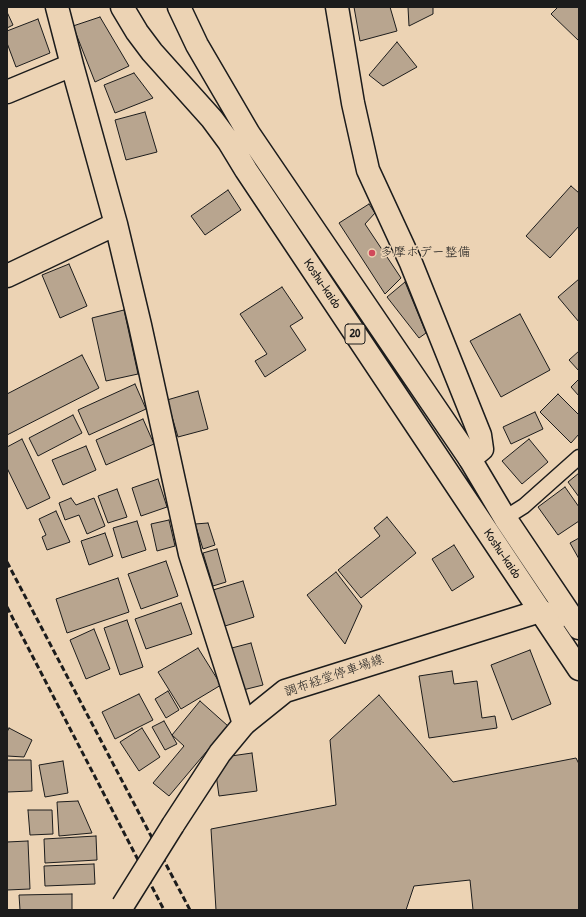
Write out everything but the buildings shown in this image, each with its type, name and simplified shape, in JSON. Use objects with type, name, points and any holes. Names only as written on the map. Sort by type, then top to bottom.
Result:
[{"type":"main road","points":[[57,7],[116,224],[140,325],[190,554],[244,724]]},
{"type":"main road","name":"Koshu-kaido","points":[[122,7],[137,32],[152,52],[212,118],[229,142],[246,170],[579,669]]},
{"type":"main road","name":"Koshu-kaido","points":[[179,7],[197,45],[249,134],[470,459],[505,518],[578,625]]},
{"type":"main road","points":[[337,7],[353,103],[368,170],[411,263],[480,436],[482,449],[470,459]]},
{"type":"main road","points":[[7,92],[72,65]]},
{"type":"main road","points":[[7,276],[116,224]]},
{"type":"main road","points":[[540,611],[578,625]]},
{"type":"main road","name":"調布経堂停車場線","points":[[122,907],[220,753],[244,724],[285,691],[540,611]]},
{"type":"lane","points":[[505,518],[524,506],[579,457]]},
{"type":"railway","points":[[7,562],[190,910]]},
{"type":"railway","points":[[7,607],[164,910]]},
{"type":"place","name":"多摩ボデー整備","points":[[372,253]]}]
